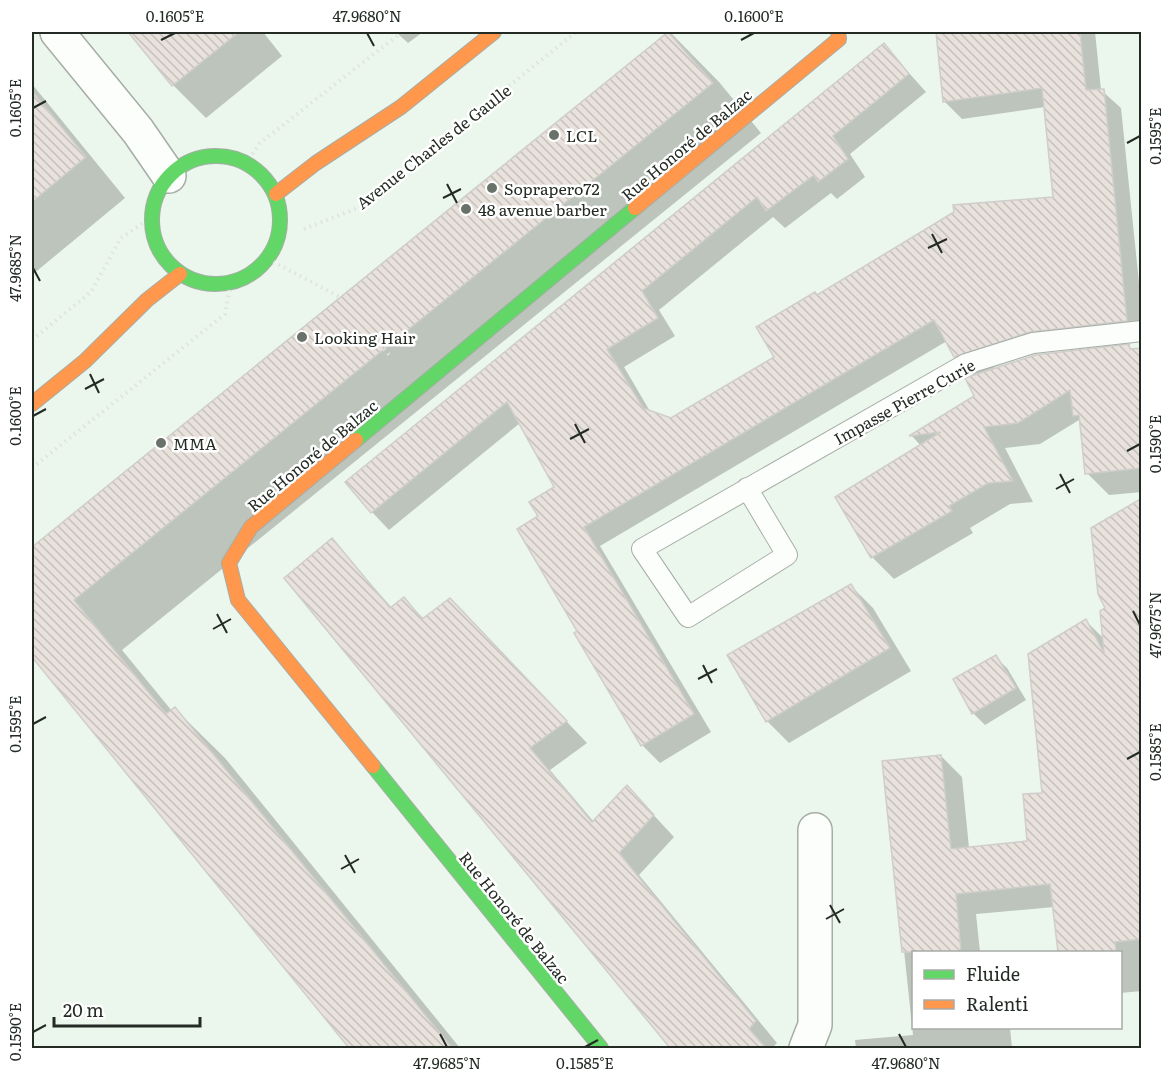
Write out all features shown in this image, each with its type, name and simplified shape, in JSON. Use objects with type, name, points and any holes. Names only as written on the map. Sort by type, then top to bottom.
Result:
[{"type":"street","points":[[57,32],[138,131],[169,176]]},
{"type":"street","points":[[276,194],[316,163],[400,107],[494,32]]},
{"type":"street","name":"Rue Honoré de Balzac","points":[[601,1048],[238,600],[230,563],[251,527],[839,39],[838,32]]},
{"type":"street","points":[[206,156],[226,156],[246,162],[260,172],[276,194],[281,221],[278,239],[268,259],[252,274],[231,282],[209,284],[180,273],[159,250],[153,234],[152,217],[157,194],[169,176],[185,163],[206,156]]},
{"type":"street","points":[[32,404],[85,361],[147,300],[180,273]]},
{"type":"street","points":[[806,1048],[816,1025],[815,830]]},
{"type":"lane","name":"Impasse Pierre Curie","points":[[747,488],[787,555],[688,617],[642,549],[747,488],[966,364],[1033,343],[1142,332]]},
{"type":"path","points":[[246,162],[260,143],[402,32]]},
{"type":"path","name":"Avenue Charles de Gaulle","points":[[278,239],[358,208],[576,32]]},
{"type":"path","points":[[32,340],[91,292],[121,238],[152,217]]},
{"type":"path","points":[[268,259],[340,297]]},
{"type":"path","points":[[32,468],[225,314],[231,282]]},
{"type":"building","points":[[128,32],[239,32],[172,86]]},
{"type":"building","points":[[668,32],[713,83],[74,600],[166,714],[175,707],[452,1048],[349,1048],[32,657],[32,547]]},
{"type":"building","points":[[936,32],[1080,32],[1086,90],[1104,89],[1127,321],[1030,332],[954,357],[934,320],[584,527],[694,714],[641,746],[574,633],[577,631],[517,529],[538,516],[529,502],[554,487],[507,402],[371,513],[345,482],[884,43],[909,74],[833,136],[848,159],[818,182],[814,175],[766,211],[757,197],[642,291],[658,318],[607,349],[643,408],[671,418],[774,357],[756,327],[815,292],[817,295],[954,212],[953,205],[1053,197],[1042,88],[943,102]]},
{"type":"building","points":[[32,91],[86,157],[32,202]]},
{"type":"building","points":[[1129,344],[1130,349],[1142,348],[1142,468],[1085,474],[1079,415],[1073,416],[1070,390],[1018,423],[984,427],[1013,481],[988,483],[949,506],[952,511],[871,558],[835,497],[941,432],[909,436],[974,396],[965,378],[1035,355]]},
{"type":"building","points":[[1142,498],[1142,939],[1115,942],[1116,951],[1058,951],[1050,884],[956,894],[961,951],[902,952],[882,761],[941,755],[951,849],[1027,841],[1023,794],[1042,793],[1028,654],[1086,619],[1104,653],[1100,611],[1105,608],[1098,594],[1091,528]]},
{"type":"building","points":[[332,538],[390,608],[404,597],[422,619],[450,598],[567,721],[530,748],[592,822],[627,785],[654,815],[619,853],[756,1021],[749,1029],[766,1048],[670,1048],[284,578]]},
{"type":"building","points":[[851,584],[890,648],[766,722],[727,655]]},
{"type":"building","points":[[996,655],[1016,688],[972,714],[953,679]]},
{"type":"traffic: fast","points":[[216,156],[241,161],[261,175],[275,195],[280,220],[275,245],[261,265],[241,279],[216,284],[191,279],[171,265],[157,245],[152,220],[157,195],[171,175],[191,161],[216,156]]},
{"type":"traffic: fast","points":[[356,440],[635,208]]},
{"type":"traffic: fast","points":[[373,766],[601,1048]]},
{"type":"traffic: slow","points":[[276,194],[316,163],[401,107],[494,32]]},
{"type":"traffic: slow","points":[[635,208],[839,39],[838,32]]},
{"type":"traffic: slow","points":[[32,404],[85,361],[147,300],[180,274]]},
{"type":"traffic: slow","points":[[356,440],[251,527],[229,563],[238,600],[373,766]]},
{"type":"place","name":"LCL","points":[[554,135]]},
{"type":"place","name":"Soprapero72","points":[[492,188]]},
{"type":"place","name":"48 avenue barber","points":[[466,209]]},
{"type":"place","name":"Looking Hair","points":[[302,337]]},
{"type":"place","name":"MMA","points":[[161,443]]}]
